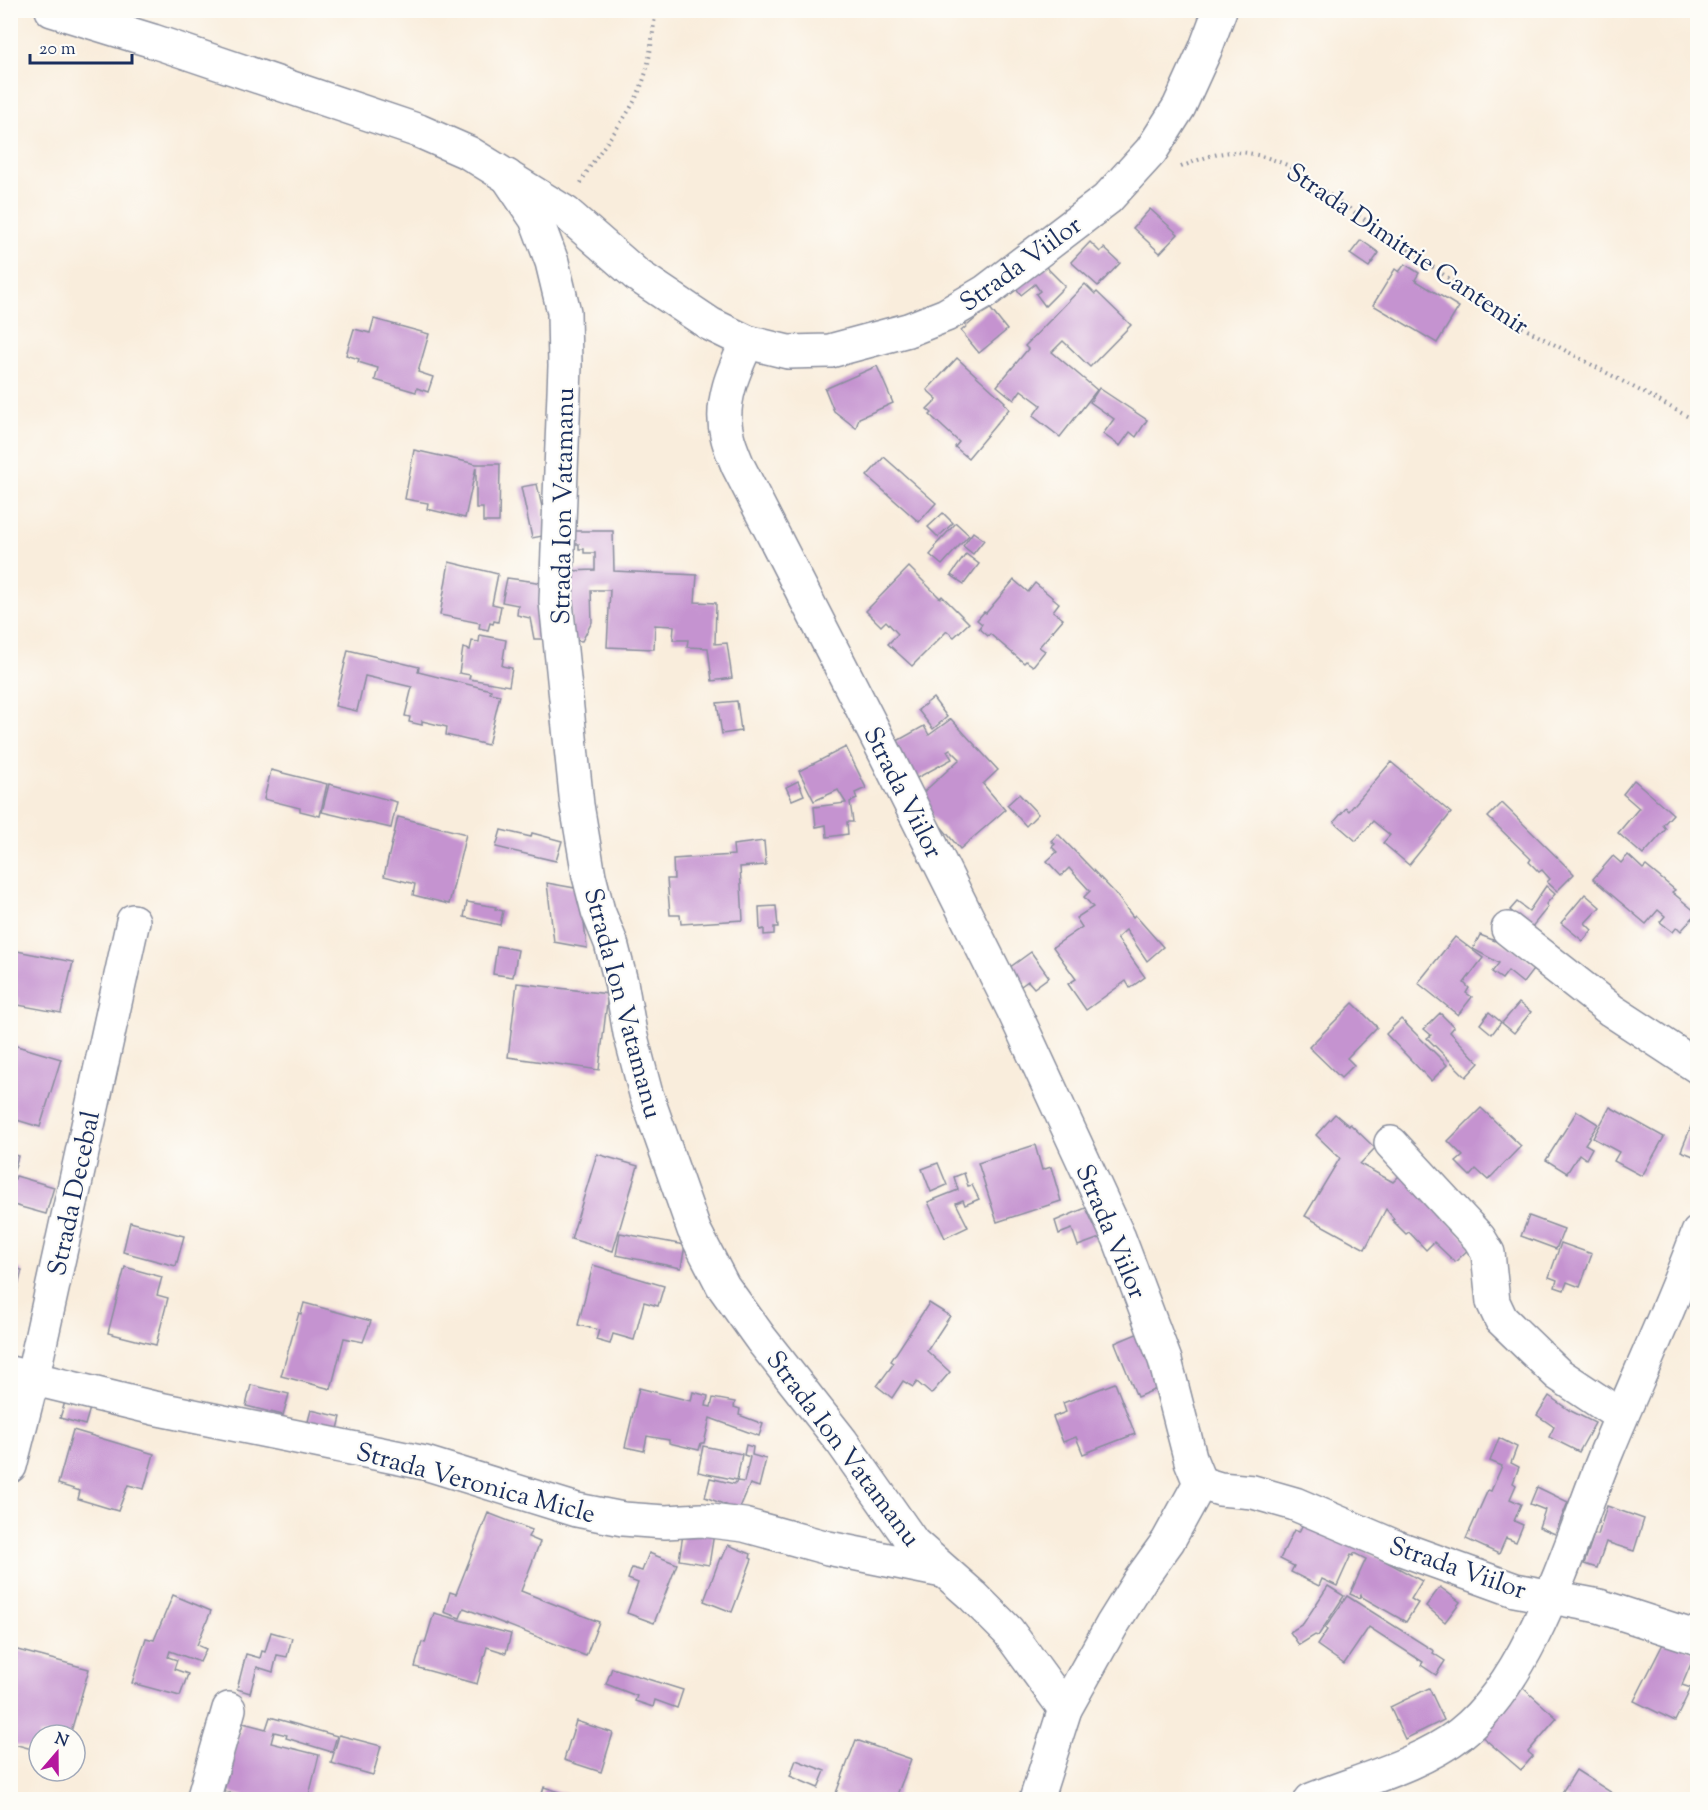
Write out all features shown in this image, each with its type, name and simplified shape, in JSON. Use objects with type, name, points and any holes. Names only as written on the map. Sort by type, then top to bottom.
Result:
[{"type":"street","points":[[52,10],[153,41],[419,131],[469,153],[566,213],[637,275],[664,294],[710,324],[747,342]]},
{"type":"street","name":"Strada Viilor","points":[[1220,10],[1179,107],[1151,151],[1107,199],[985,292],[946,315],[908,330],[830,351],[788,352],[747,342],[734,371],[726,400],[726,433],[738,466],[1013,1010],[1119,1239],[1165,1360],[1191,1461],[1200,1483],[1220,1489],[1253,1492],[1295,1504],[1407,1551],[1515,1590],[1550,1597]]},
{"type":"street","name":"Strada Ion Vatamanu","points":[[507,176],[536,219],[552,262],[564,312],[564,378],[556,602],[577,805],[589,876],[598,911],[614,953],[630,1034],[646,1094],[694,1230],[723,1286],[760,1339],[842,1442],[913,1543],[973,1596],[1008,1631],[1065,1709]]},
{"type":"street","name":"Strada Decebal","points":[[10,1466],[21,1377],[133,921]]},
{"type":"street","points":[[1508,929],[1611,1010],[1698,1066]]},
{"type":"street","points":[[1391,1143],[1479,1238],[1488,1253],[1493,1302],[1501,1319],[1558,1374],[1622,1416]]},
{"type":"street","points":[[1311,1800],[1431,1754],[1461,1733],[1491,1703],[1515,1668],[1550,1597],[1622,1416],[1676,1294],[1698,1233]]},
{"type":"street","name":"Strada Veronica Micle","points":[[21,1377],[154,1408],[425,1463],[577,1510],[623,1520],[665,1522],[702,1520],[744,1525],[828,1548],[943,1571]]},
{"type":"street","points":[[1036,1800],[1065,1709],[1112,1625],[1168,1541],[1200,1483]]},
{"type":"street","points":[[1550,1597],[1599,1606],[1698,1638]]},
{"type":"street","points":[[203,1800],[229,1709]]},
{"type":"path","points":[[566,213],[590,164],[626,114],[642,84],[656,10]]},
{"type":"path","name":"Strada Dimitrie Cantemir","points":[[1177,169],[1228,151],[1258,154],[1287,165],[1508,319],[1698,422]]},
{"type":"building","points":[[1150,209],[1178,234],[1160,253],[1133,228]]},
{"type":"building","points":[[1361,240],[1379,253],[1369,267],[1350,254]]},
{"type":"building","points":[[1090,242],[1100,252],[1104,248],[1120,263],[1098,286],[1071,262]]},
{"type":"building","points":[[1405,264],[1419,273],[1415,280],[1459,307],[1437,343],[1373,305],[1395,269],[1399,272]]},
{"type":"building","points":[[1045,266],[1065,286],[1045,306],[1036,294],[1040,291],[1035,284],[1021,295],[1016,288]]},
{"type":"building","points":[[1085,284],[1095,294],[1097,292],[1131,325],[1090,367],[1063,341],[1052,352],[1097,390],[1060,437],[1033,416],[1041,405],[1021,390],[1014,400],[997,386],[1028,349],[1025,346]]},
{"type":"building","points":[[989,307],[1007,330],[979,353],[961,331]]},
{"type":"building","points":[[374,319],[429,334],[418,372],[433,377],[428,392],[417,388],[416,392],[375,380],[378,368],[358,362],[359,359],[346,355],[354,329],[370,333]]},
{"type":"building","points":[[957,358],[1005,402],[1009,409],[968,458],[955,447],[959,442],[930,415],[932,413],[927,409],[937,399],[927,390]]},
{"type":"building","points":[[877,366],[893,403],[859,418],[856,428],[834,411],[825,389]]},
{"type":"building","points":[[1099,388],[1147,420],[1136,437],[1130,432],[1120,446],[1103,434],[1114,419],[1090,402]]},
{"type":"building","points":[[414,450],[476,464],[500,464],[499,522],[483,522],[483,508],[476,508],[476,467],[465,518],[427,509],[428,503],[405,499]]},
{"type":"building","points":[[884,457],[936,503],[919,522],[867,476]]},
{"type":"building","points":[[537,484],[548,535],[532,538],[521,487]]},
{"type":"building","points":[[943,513],[953,523],[938,537],[928,527]]},
{"type":"building","points":[[956,523],[969,535],[942,565],[930,555],[934,547]]},
{"type":"building","points":[[572,531],[613,531],[614,571],[697,575],[695,602],[716,603],[715,644],[727,643],[732,678],[712,681],[708,648],[687,647],[688,640],[673,640],[674,626],[655,625],[654,649],[607,647],[610,590],[591,590],[592,622],[582,641],[571,640],[570,571],[595,570],[595,553],[584,553],[584,549],[579,549],[579,544],[572,544]]},
{"type":"building","points":[[973,532],[984,540],[973,554],[963,546]]},
{"type":"building","points":[[966,554],[979,564],[964,584],[951,575]]},
{"type":"building","points":[[449,562],[498,574],[492,604],[501,606],[498,622],[490,623],[488,630],[479,628],[480,623],[440,615]]},
{"type":"building","points":[[909,567],[969,623],[954,637],[947,631],[912,666],[888,644],[898,634],[886,621],[881,626],[866,611]]},
{"type":"building","points":[[507,578],[544,583],[549,639],[534,639],[530,618],[517,615],[518,605],[502,602]]},
{"type":"building","points":[[1014,580],[1028,592],[1035,583],[1059,603],[1053,611],[1063,619],[1039,647],[1045,651],[1033,666],[1026,661],[1024,663],[990,634],[988,636],[979,628],[982,624],[977,620],[984,612],[986,613]]},
{"type":"building","points":[[480,635],[506,640],[502,666],[512,668],[509,686],[469,679],[470,675],[459,673],[463,648],[470,650],[472,641],[479,642]]},
{"type":"building","points":[[348,650],[419,667],[418,672],[491,690],[490,693],[500,695],[488,745],[446,735],[447,727],[422,721],[422,725],[409,722],[410,717],[405,716],[412,687],[365,676],[357,711],[335,706]]},
{"type":"building","points":[[933,698],[947,717],[933,729],[918,710]]},
{"type":"building","points":[[737,701],[741,731],[722,734],[717,703]]},
{"type":"building","points":[[951,719],[998,770],[983,784],[1005,810],[960,849],[917,798],[960,759],[950,749],[947,751],[952,759],[915,779],[890,745],[924,726],[929,735]]},
{"type":"building","points":[[846,747],[866,788],[855,793],[857,799],[850,802],[853,822],[847,822],[848,834],[827,837],[826,825],[816,827],[814,807],[846,803],[838,790],[814,801],[799,771]]},
{"type":"building","points":[[1391,762],[1451,813],[1409,865],[1383,843],[1390,835],[1373,821],[1356,841],[1334,822],[1346,808],[1349,811]]},
{"type":"building","points":[[271,770],[327,784],[320,816],[300,811],[300,808],[264,799]]},
{"type":"building","points":[[1634,780],[1673,814],[1663,825],[1666,829],[1643,855],[1618,833],[1639,808],[1623,794]]},
{"type":"building","points":[[798,781],[804,795],[792,800],[786,787]]},
{"type":"building","points":[[329,784],[397,802],[391,828],[322,812]]},
{"type":"building","points":[[1019,794],[1038,814],[1026,826],[1007,805]]},
{"type":"building","points":[[1502,803],[1574,874],[1557,891],[1547,882],[1550,879],[1542,870],[1539,872],[1529,862],[1531,859],[1488,817]]},
{"type":"building","points":[[398,817],[466,834],[449,904],[413,895],[415,884],[384,876]]},
{"type":"building","points":[[501,830],[531,837],[532,833],[562,841],[556,861],[496,847]]},
{"type":"building","points":[[1058,834],[1163,947],[1147,961],[1126,930],[1117,938],[1145,977],[1130,988],[1126,981],[1086,1010],[1068,984],[1076,979],[1053,947],[1082,927],[1076,918],[1093,907],[1084,897],[1090,891],[1069,868],[1061,876],[1047,861],[1057,852],[1052,847],[1055,844],[1051,841]]},
{"type":"building","points":[[764,841],[766,865],[740,867],[743,920],[681,924],[680,915],[670,915],[667,879],[674,879],[673,859],[734,855],[733,845]]},
{"type":"building","points":[[1628,855],[1643,869],[1646,866],[1675,890],[1672,892],[1697,913],[1681,931],[1677,927],[1673,932],[1660,922],[1665,916],[1658,910],[1646,924],[1593,879],[1613,856],[1621,863]]},
{"type":"building","points":[[547,883],[580,889],[587,948],[554,942]]},
{"type":"building","points":[[1546,886],[1555,894],[1531,928],[1510,910],[1517,902],[1529,911]]},
{"type":"building","points":[[1585,894],[1600,907],[1585,923],[1592,930],[1583,941],[1561,923]]},
{"type":"building","points":[[467,902],[496,907],[495,909],[503,911],[500,925],[464,917]]},
{"type":"building","points":[[776,906],[778,927],[774,927],[774,934],[764,935],[764,929],[760,930],[759,907]]},
{"type":"building","points":[[1480,935],[1511,947],[1536,966],[1523,983],[1508,971],[1502,979],[1492,972],[1499,963],[1473,949]]},
{"type":"building","points":[[1455,937],[1483,958],[1464,983],[1469,988],[1466,993],[1472,997],[1458,1015],[1418,983]]},
{"type":"building","points":[[497,946],[518,950],[513,977],[493,974]]},
{"type":"building","points":[[12,950],[73,962],[61,1013],[18,1005],[19,999],[10,997]]},
{"type":"building","points":[[1031,952],[1049,977],[1034,988],[1028,981],[1021,986],[1009,968]]},
{"type":"building","points":[[517,983],[608,994],[599,1070],[508,1057]]},
{"type":"building","points":[[1353,1003],[1377,1027],[1347,1058],[1354,1065],[1341,1078],[1309,1047]]},
{"type":"building","points":[[1519,1003],[1531,1012],[1514,1033],[1502,1023]]},
{"type":"building","points":[[1489,1012],[1501,1022],[1492,1034],[1480,1024]]},
{"type":"building","points":[[1440,1013],[1454,1027],[1450,1032],[1479,1063],[1466,1077],[1427,1038],[1431,1035],[1424,1029]]},
{"type":"building","points":[[1401,1019],[1447,1065],[1431,1081],[1386,1034]]},
{"type":"building","points":[[10,1044],[61,1059],[40,1127],[10,1118]]},
{"type":"building","points":[[1610,1107],[1664,1137],[1642,1176],[1614,1161],[1619,1152],[1593,1138]]},
{"type":"building","points":[[1481,1108],[1521,1146],[1488,1180],[1476,1169],[1470,1176],[1456,1162],[1463,1156],[1448,1141]]},
{"type":"building","points":[[1577,1111],[1598,1124],[1585,1144],[1592,1148],[1586,1159],[1579,1154],[1567,1173],[1546,1160]]},
{"type":"building","points":[[1335,1114],[1349,1126],[1350,1124],[1375,1148],[1360,1164],[1393,1182],[1402,1173],[1472,1246],[1455,1262],[1434,1242],[1426,1250],[1409,1232],[1406,1234],[1392,1220],[1394,1219],[1386,1209],[1365,1249],[1305,1216],[1340,1158],[1316,1135]]},
{"type":"building","points":[[1695,1117],[1698,1118],[1698,1158],[1681,1151]]},
{"type":"building","points":[[1035,1145],[1042,1170],[1051,1167],[1061,1201],[997,1222],[978,1163]]},
{"type":"building","points":[[10,1154],[18,1156],[14,1171],[10,1170]]},
{"type":"building","points":[[597,1154],[638,1166],[613,1251],[571,1239]]},
{"type":"building","points":[[938,1163],[947,1185],[931,1192],[922,1169]]},
{"type":"building","points":[[964,1173],[968,1186],[972,1185],[979,1199],[965,1205],[963,1200],[956,1203],[968,1227],[945,1238],[928,1202],[958,1190],[954,1177]]},
{"type":"building","points":[[16,1176],[54,1187],[46,1214],[10,1204],[10,1178],[15,1179]]},
{"type":"building","points":[[1088,1207],[1100,1238],[1078,1246],[1072,1229],[1059,1234],[1055,1221]]},
{"type":"building","points":[[1529,1216],[1564,1229],[1556,1249],[1521,1236]]},
{"type":"building","points":[[130,1222],[184,1236],[176,1266],[123,1252]]},
{"type":"building","points":[[620,1233],[685,1245],[681,1268],[616,1255]]},
{"type":"building","points":[[1561,1243],[1592,1254],[1580,1287],[1567,1282],[1564,1290],[1555,1287],[1557,1280],[1549,1277]]},
{"type":"building","points":[[593,1265],[664,1286],[658,1306],[644,1302],[634,1340],[613,1334],[610,1344],[596,1340],[599,1330],[578,1325]]},
{"type":"building","points":[[10,1267],[22,1270],[11,1315],[10,1315]]},
{"type":"building","points":[[125,1267],[162,1277],[157,1295],[168,1298],[156,1345],[108,1333]]},
{"type":"building","points":[[304,1303],[371,1321],[363,1342],[344,1338],[331,1389],[281,1376]]},
{"type":"building","points":[[929,1303],[950,1316],[927,1351],[950,1372],[931,1394],[917,1382],[913,1387],[903,1381],[892,1398],[877,1386],[894,1363],[891,1361]]},
{"type":"building","points":[[1139,1333],[1161,1387],[1137,1397],[1115,1343]]},
{"type":"building","points":[[1115,1383],[1135,1434],[1083,1454],[1076,1437],[1063,1442],[1053,1417],[1066,1412],[1063,1403]]},
{"type":"building","points":[[251,1385],[289,1394],[283,1415],[246,1406]]},
{"type":"building","points":[[639,1388],[691,1401],[693,1392],[708,1396],[706,1406],[711,1407],[713,1398],[735,1402],[734,1407],[740,1409],[739,1415],[763,1424],[759,1436],[710,1418],[704,1443],[701,1443],[699,1450],[669,1443],[669,1440],[647,1436],[644,1451],[625,1447]]},
{"type":"building","points":[[1549,1396],[1569,1410],[1595,1423],[1579,1452],[1549,1437],[1554,1427],[1537,1415]]},
{"type":"building","points":[[65,1402],[90,1408],[85,1425],[60,1418]]},
{"type":"building","points":[[311,1410],[341,1417],[336,1437],[306,1429]]},
{"type":"building","points":[[73,1430],[154,1454],[144,1489],[128,1485],[118,1511],[78,1499],[80,1491],[58,1484]]},
{"type":"building","points":[[1499,1438],[1517,1447],[1511,1463],[1519,1467],[1513,1483],[1516,1485],[1510,1499],[1521,1504],[1514,1521],[1523,1525],[1516,1542],[1506,1538],[1499,1554],[1466,1539],[1488,1490],[1491,1491],[1502,1466],[1490,1461]]},
{"type":"building","points":[[746,1445],[753,1447],[752,1455],[766,1459],[759,1487],[750,1484],[739,1510],[705,1497],[710,1478],[734,1484],[737,1481],[744,1482],[750,1457],[744,1455]]},
{"type":"building","points":[[703,1446],[742,1454],[737,1480],[698,1472]]},
{"type":"building","points":[[1537,1487],[1568,1502],[1555,1534],[1539,1527],[1545,1510],[1530,1504]]},
{"type":"building","points":[[1607,1506],[1644,1519],[1634,1551],[1606,1542],[1597,1568],[1584,1564],[1594,1534],[1598,1535]]},
{"type":"building","points":[[488,1513],[532,1530],[528,1537],[540,1542],[521,1591],[599,1622],[586,1656],[464,1608],[460,1618],[444,1612],[450,1592],[456,1594]]},
{"type":"building","points":[[1306,1518],[1422,1581],[1411,1599],[1418,1603],[1406,1622],[1362,1597],[1361,1594],[1359,1598],[1350,1594],[1366,1559],[1354,1553],[1337,1586],[1322,1579],[1319,1586],[1291,1572],[1294,1566],[1280,1559],[1294,1530],[1299,1532]]},
{"type":"building","points":[[684,1528],[714,1533],[709,1565],[679,1560]]},
{"type":"building","points":[[728,1545],[751,1554],[752,1559],[732,1612],[704,1601],[720,1558],[722,1559]]},
{"type":"building","points":[[649,1553],[677,1564],[654,1623],[627,1613],[638,1583],[628,1579],[632,1568],[642,1571]]},
{"type":"building","points":[[1328,1586],[1344,1596],[1318,1636],[1315,1635],[1299,1645],[1290,1632],[1303,1624]]},
{"type":"building","points":[[1440,1587],[1460,1602],[1445,1622],[1426,1606]]},
{"type":"building","points":[[173,1595],[211,1611],[197,1645],[206,1649],[200,1662],[170,1651],[168,1657],[177,1660],[174,1669],[188,1674],[180,1696],[132,1683],[146,1638],[154,1640]]},
{"type":"building","points":[[1347,1596],[1434,1651],[1433,1653],[1445,1661],[1436,1675],[1421,1665],[1423,1662],[1369,1627],[1344,1664],[1317,1645],[1327,1630],[1325,1628]]},
{"type":"building","points":[[434,1613],[511,1634],[506,1653],[487,1647],[477,1684],[415,1667]]},
{"type":"building","points":[[271,1632],[292,1638],[287,1657],[277,1655],[273,1672],[257,1667],[250,1693],[237,1689],[246,1654],[260,1658],[262,1651],[265,1652]]},
{"type":"building","points":[[1666,1638],[1696,1652],[1682,1685],[1691,1688],[1675,1721],[1634,1701]]},
{"type":"building","points":[[10,1648],[89,1669],[73,1723],[27,1723],[27,1748],[10,1743]]},
{"type":"building","points":[[612,1668],[683,1690],[677,1708],[655,1700],[653,1707],[635,1701],[637,1696],[606,1684]]},
{"type":"building","points":[[1522,1687],[1557,1718],[1528,1752],[1533,1756],[1521,1770],[1479,1734]]},
{"type":"building","points":[[1429,1688],[1444,1720],[1405,1739],[1390,1707]]},
{"type":"building","points":[[270,1717],[337,1736],[332,1752],[274,1732],[271,1743],[319,1755],[308,1800],[257,1800],[224,1791],[243,1723],[266,1729]]},
{"type":"building","points":[[576,1721],[613,1733],[601,1772],[564,1760]]},
{"type":"building","points":[[339,1735],[381,1746],[373,1775],[331,1763]]},
{"type":"building","points":[[856,1740],[911,1759],[895,1800],[854,1800],[836,1793]]},
{"type":"building","points":[[796,1760],[825,1771],[818,1788],[790,1776]]},
{"type":"building","points":[[1576,1770],[1623,1800],[1570,1800],[1561,1794]]},
{"type":"building","points":[[544,1787],[581,1799],[581,1800],[540,1800]]}]
